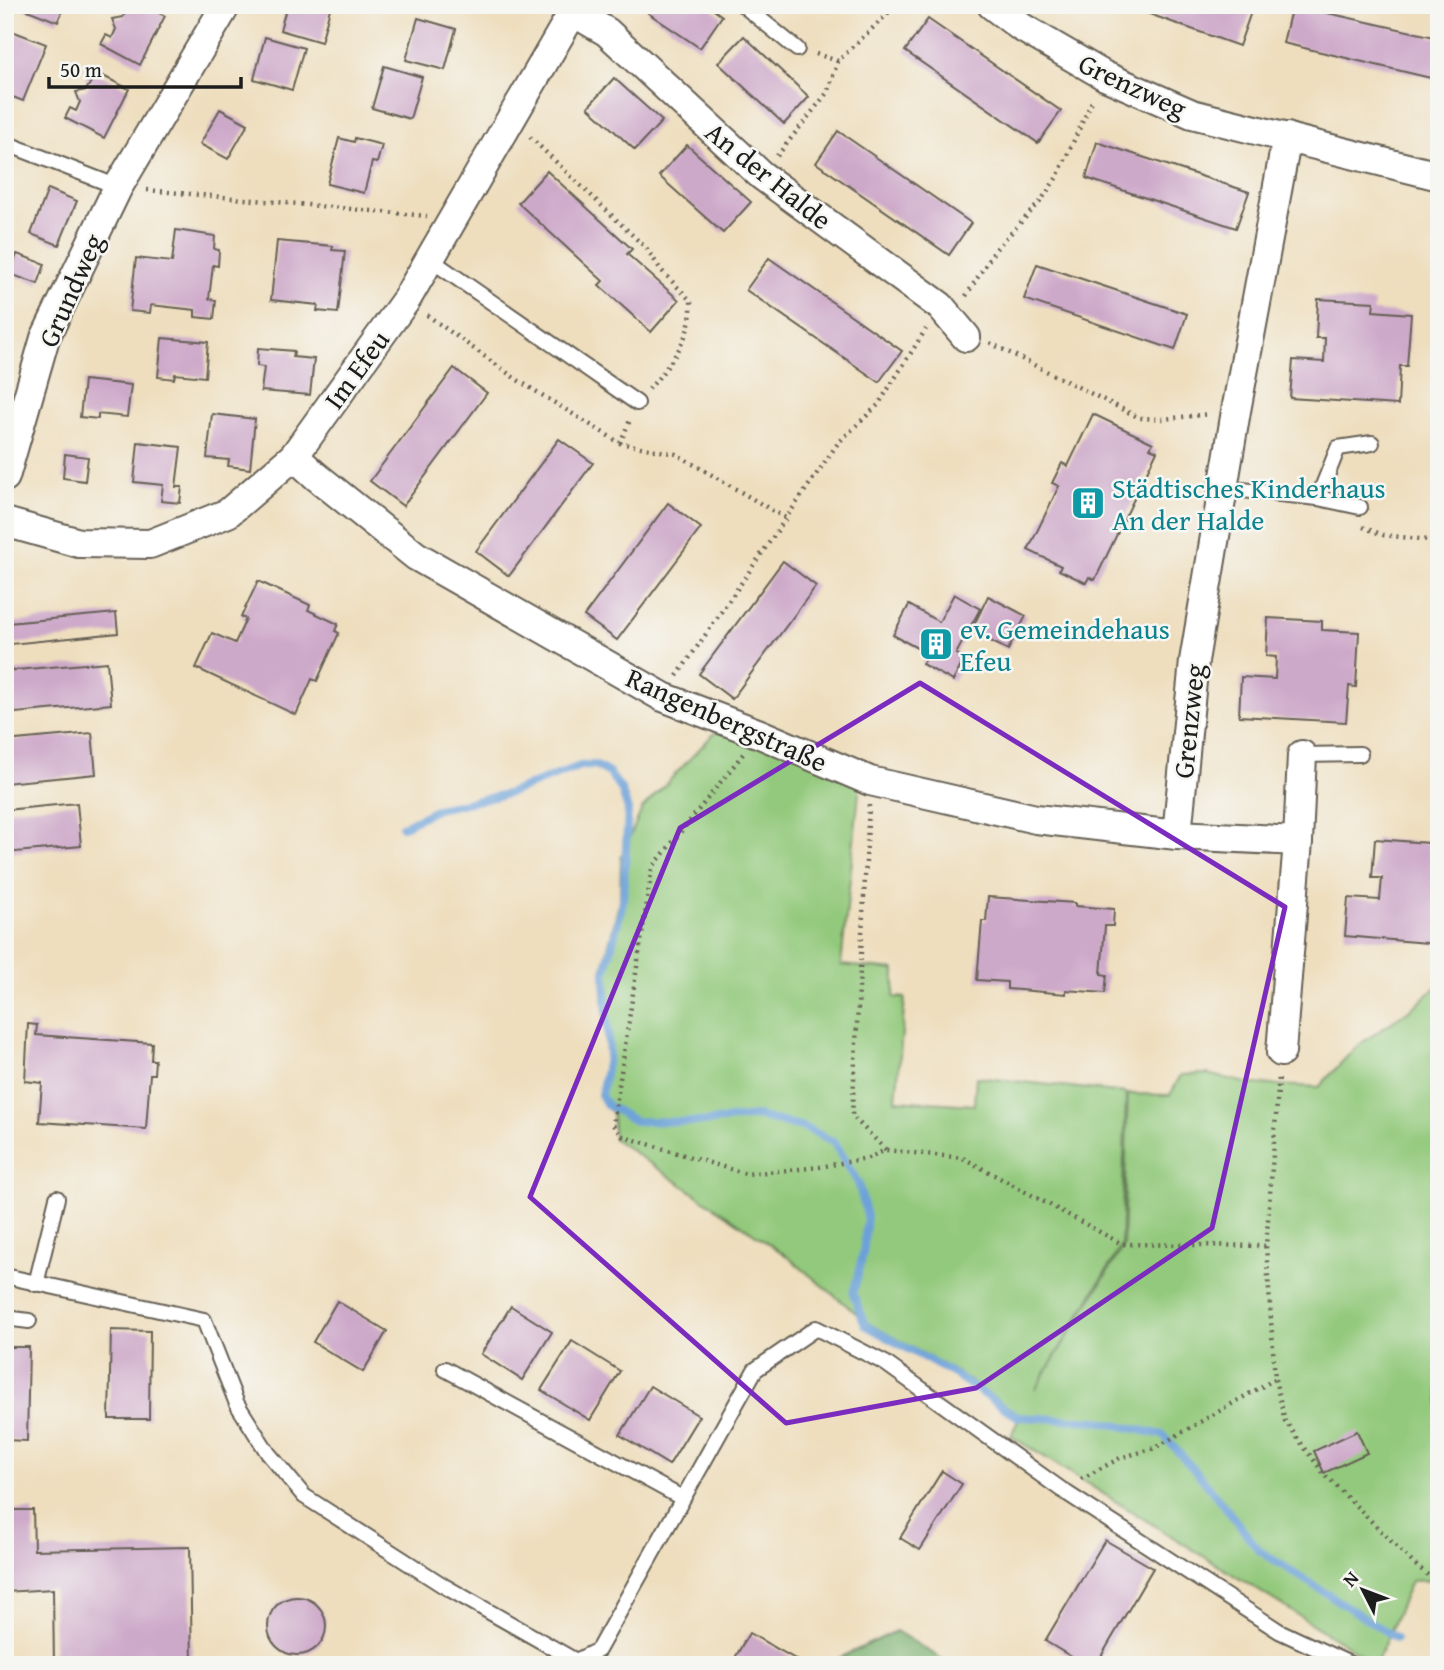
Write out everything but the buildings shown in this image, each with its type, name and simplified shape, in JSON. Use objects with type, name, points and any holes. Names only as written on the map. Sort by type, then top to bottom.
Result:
[{"type":"street","name":"Grundweg","points":[[5,477],[45,338],[118,187],[226,5]]},
{"type":"street","name":"Grenzweg","points":[[992,5],[1021,27],[1105,76],[1192,114],[1439,176]]},
{"type":"street","name":"An der Halde","points":[[575,9],[607,32],[761,175],[953,322]]},
{"type":"street","name":"Im Efeu","points":[[5,522],[79,543],[150,544],[228,513],[294,456],[406,300],[575,9]]},
{"type":"street","name":"Grenzweg","points":[[1177,835],[1194,661],[1236,411],[1287,137]]},
{"type":"street","name":"Rangenbergstraße","points":[[294,456],[416,556],[663,697],[760,734],[870,781],[1036,819],[1177,835]]},
{"type":"street","points":[[1281,1052],[1302,755]]},
{"type":"street","points":[[1177,835],[1298,841]]},
{"type":"lane","points":[[743,5],[797,49]]},
{"type":"lane","points":[[5,142],[118,187]]},
{"type":"lane","points":[[431,260],[637,403]]},
{"type":"lane","points":[[1318,498],[1338,449],[1373,443]]},
{"type":"lane","points":[[1223,488],[1318,498],[1360,507]]},
{"type":"lane","points":[[1302,755],[1360,754]]},
{"type":"lane","points":[[36,1284],[57,1198]]},
{"type":"lane","points":[[5,1276],[204,1320],[237,1404],[268,1453],[304,1496],[444,1586],[576,1661],[598,1650],[755,1370],[816,1328],[885,1363],[1062,1490],[1279,1631],[1352,1665]]},
{"type":"lane","points":[[5,1318],[29,1321]]},
{"type":"lane","points":[[445,1369],[682,1498]]},
{"type":"path","points":[[761,175],[827,93],[838,61],[897,5]]},
{"type":"path","points":[[663,697],[838,443],[878,405],[953,322],[995,250],[1040,202],[1057,177],[1105,76]]},
{"type":"path","points":[[511,121],[647,248],[661,270],[691,301],[692,318],[674,359],[637,403]]},
{"type":"path","points":[[118,187],[455,218]]},
{"type":"path","points":[[406,300],[516,379],[620,443],[676,454],[787,519]]},
{"type":"path","points":[[953,322],[1140,418],[1163,419],[1236,411]]},
{"type":"path","points":[[1359,525],[1383,535],[1439,541]]},
{"type":"path","points":[[760,734],[652,868],[613,1125],[622,1136],[746,1174],[820,1167],[868,1158],[886,1150],[963,1158],[1122,1244],[1266,1246]]},
{"type":"path","points":[[870,781],[852,1116],[886,1150]]},
{"type":"path","points":[[1281,1052],[1266,1246],[1275,1379],[1285,1421],[1324,1474],[1412,1562],[1439,1584]]},
{"type":"path","points":[[1062,1490],[1120,1458],[1155,1448],[1275,1379]]},
{"type":"highlighted area","points":[[920,683],[1285,907],[1212,1228],[976,1388],[786,1423],[530,1197],[680,828]]},
{"type":"green space","points":[[726,721],[861,773],[841,965],[895,970],[894,997],[905,998],[896,1100],[974,1105],[976,1077],[1126,1093],[1121,1246],[1035,1390],[1123,1247],[1128,1094],[1170,1095],[1181,1075],[1207,1074],[1251,1084],[1319,1087],[1356,1047],[1419,1003],[1439,984],[1439,1580],[1411,1581],[1376,1664],[1011,1436],[1020,1415],[958,1373],[868,1323],[784,1254],[614,1139],[612,1113],[599,1095],[606,1054],[602,972],[620,899],[621,857],[642,809]]},
{"type":"green space","points":[[896,1631],[952,1665],[828,1665],[829,1663]]},
{"type":"waterway","points":[[402,827],[437,809],[507,794],[580,766],[595,765],[609,773],[621,789],[628,810],[623,902],[605,973],[609,1053],[601,1095],[607,1105],[635,1121],[706,1122],[756,1116],[803,1127],[834,1142],[858,1183],[867,1216],[863,1254],[853,1294],[865,1325],[955,1375],[1018,1417],[1098,1421],[1163,1435],[1260,1551],[1396,1638]]},
{"type":"place","name":"Städtisches Kinderhaus An der Halde","points":[[1088,503]]},
{"type":"place","name":"ev. Gemeindehaus Efeu","points":[[936,644]]}]
